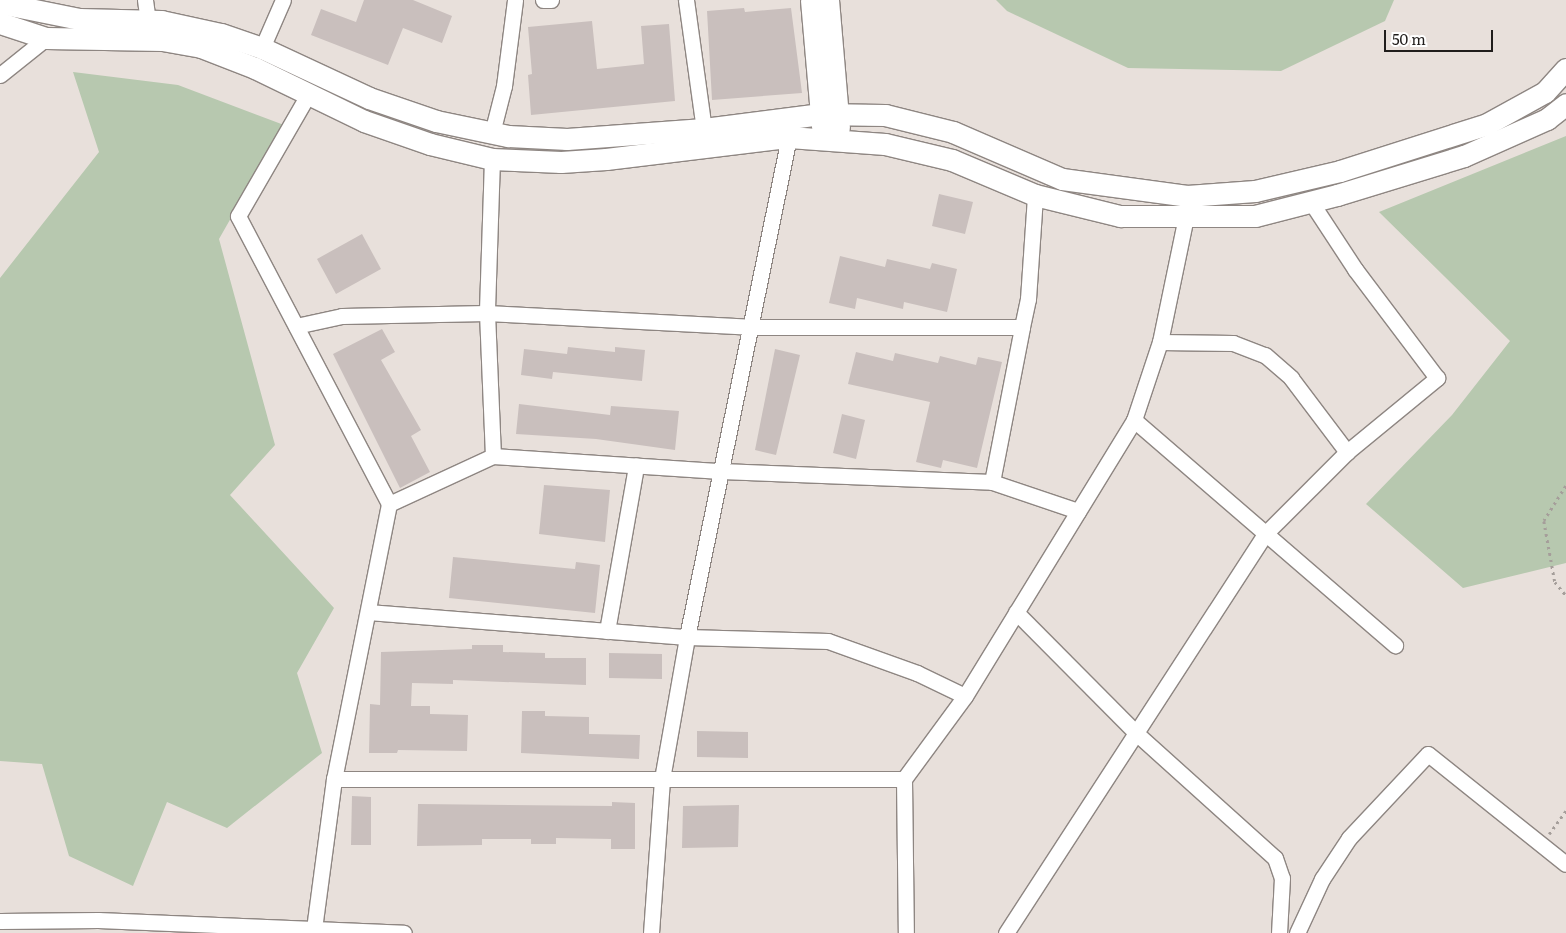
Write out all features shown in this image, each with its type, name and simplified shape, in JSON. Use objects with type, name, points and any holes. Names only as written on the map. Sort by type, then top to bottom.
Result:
[{"type":"street","points":[[262,48],[283,0]]},
{"type":"street","points":[[492,133],[504,86],[515,0]]},
{"type":"street","points":[[543,0],[551,0]]},
{"type":"street","points":[[686,0],[704,129]]},
{"type":"street","points":[[811,0],[830,114]]},
{"type":"street","points":[[828,0],[831,140]]},
{"type":"street","points":[[0,3],[79,19],[147,10],[262,48],[369,98],[436,121],[492,133],[567,139],[704,129],[830,114],[885,115],[952,132],[1062,179],[1187,196],[1255,191],[1340,171],[1487,124],[1545,92],[1566,69]]},
{"type":"street","points":[[0,23],[46,38],[162,40],[201,47],[309,93],[364,121],[430,144],[492,159],[561,162],[606,160],[789,136],[885,144],[952,160],[1035,195],[1120,216],[1255,216],[1311,202],[1464,156],[1547,119],[1566,104]]},
{"type":"street","points":[[0,75],[46,38]]},
{"type":"street","points":[[309,93],[238,216],[389,504],[334,779],[314,929]]},
{"type":"street","points":[[651,933],[662,779],[687,637],[789,136]]},
{"type":"street","points":[[492,159],[488,313],[493,456]]},
{"type":"street","points":[[992,482],[1028,299],[1035,195]]},
{"type":"street","points":[[1006,933],[1266,533],[1347,452],[1437,378],[1355,269],[1311,202]]},
{"type":"street","points":[[906,933],[904,779],[965,696],[1134,420],[1160,342],[1186,216]]},
{"type":"street","points":[[296,326],[342,316],[488,313],[750,327],[1022,327]]},
{"type":"street","points":[[1160,342],[1233,343],[1265,355],[1291,378],[1347,452]]},
{"type":"street","points":[[1134,420],[1395,645]]},
{"type":"street","points":[[389,504],[493,456],[721,471],[992,482],[1078,511]]},
{"type":"street","points":[[607,631],[636,466]]},
{"type":"street","points":[[368,612],[687,637],[828,641],[917,673],[965,696]]},
{"type":"street","points":[[1016,612],[1136,733],[1275,858],[1282,878],[1279,933]]},
{"type":"street","points":[[1297,933],[1322,879],[1349,838],[1428,754],[1566,864]]},
{"type":"street","points":[[334,779],[904,779]]},
{"type":"street","points":[[0,921],[98,920],[404,933]]},
{"type":"path","points":[[1566,486],[1544,521],[1555,582],[1566,595]]},
{"type":"path","points":[[1536,842],[1551,832],[1566,811]]},
{"type":"green space","points":[[996,0],[1394,0],[1385,21],[1281,71],[1128,68],[1007,11]]},
{"type":"green space","points":[[73,72],[178,85],[284,125],[219,239],[275,445],[230,495],[334,608],[297,673],[322,753],[227,828],[167,802],[133,886],[69,856],[42,764],[0,761],[0,278],[99,152]]},
{"type":"green space","points":[[1566,136],[1566,563],[1463,588],[1366,504],[1452,415],[1510,341],[1379,212]]},
{"type":"building","points":[[364,0],[413,0],[452,16],[442,43],[403,28],[388,65],[311,35],[321,9],[356,22]]},
{"type":"building","points":[[744,8],[745,12],[791,8],[802,93],[712,100],[707,11]]},
{"type":"building","points":[[592,21],[597,69],[644,64],[641,26],[669,24],[675,101],[531,115],[528,75],[532,74],[528,27]]},
{"type":"building","points":[[939,194],[973,202],[965,234],[932,226]]},
{"type":"building","points":[[362,234],[381,269],[336,294],[317,259]]},
{"type":"building","points":[[840,256],[885,267],[887,259],[930,269],[932,263],[957,269],[947,312],[904,302],[903,309],[857,298],[855,309],[829,303]]},
{"type":"building","points":[[382,329],[395,352],[381,360],[421,430],[411,436],[430,472],[400,488],[333,354]]},
{"type":"building","points":[[568,347],[615,352],[615,347],[645,350],[642,381],[553,372],[552,379],[521,375],[524,349],[567,354]]},
{"type":"building","points":[[775,349],[800,355],[776,455],[755,450]]},
{"type":"building","points":[[856,352],[893,361],[895,353],[938,363],[940,356],[976,365],[978,357],[1002,362],[977,468],[943,460],[941,468],[916,462],[930,402],[848,384]]},
{"type":"building","points":[[519,404],[610,415],[611,406],[679,411],[675,450],[596,439],[516,434]]},
{"type":"building","points":[[842,414],[865,420],[856,459],[833,453]]},
{"type":"building","points":[[544,485],[610,490],[605,542],[539,534]]},
{"type":"building","points":[[453,557],[575,569],[576,562],[600,565],[595,613],[449,598]]},
{"type":"building","points":[[472,645],[503,645],[503,652],[545,653],[545,658],[586,658],[586,685],[453,680],[453,684],[412,683],[411,706],[430,706],[430,714],[468,715],[467,751],[398,750],[397,753],[369,753],[370,704],[380,705],[381,652],[472,649]]},
{"type":"building","points":[[609,653],[662,654],[662,679],[609,678]]},
{"type":"building","points":[[522,711],[545,711],[545,716],[589,717],[589,734],[640,735],[639,759],[521,753]]},
{"type":"building","points":[[697,731],[748,732],[748,758],[697,757]]},
{"type":"building","points":[[352,796],[371,797],[371,845],[351,845]]},
{"type":"building","points":[[612,802],[635,803],[635,849],[611,849],[611,839],[556,838],[556,844],[531,844],[531,839],[482,839],[482,845],[417,846],[418,804],[612,806]]},
{"type":"building","points":[[739,805],[738,847],[682,848],[683,806]]}]
